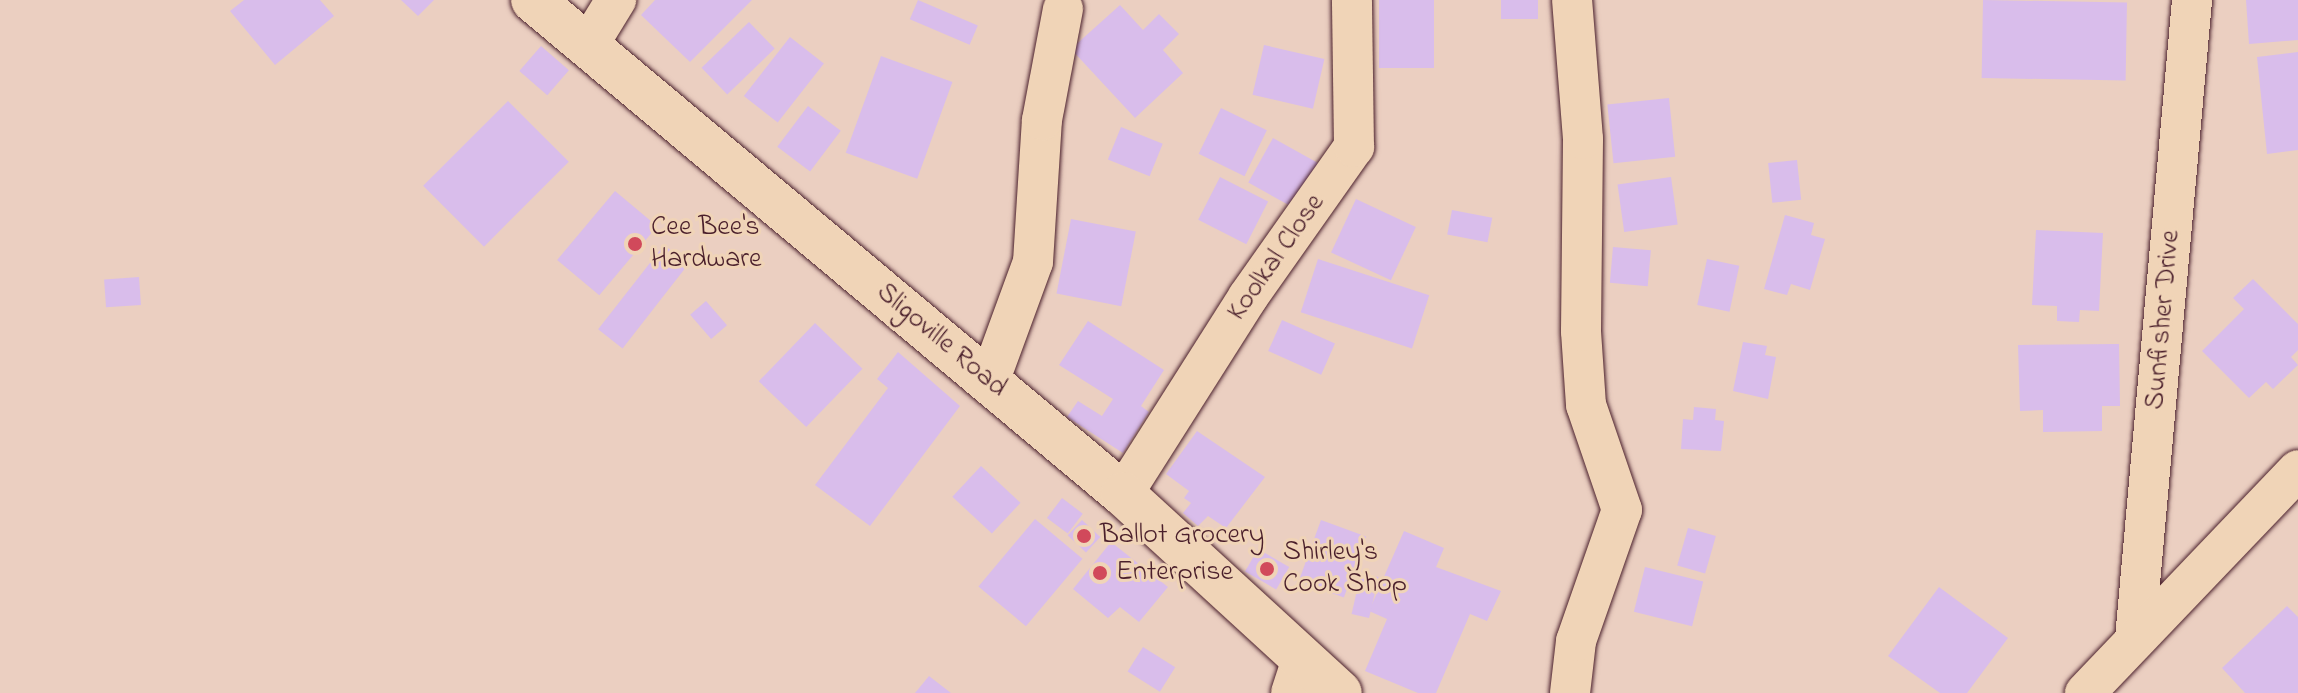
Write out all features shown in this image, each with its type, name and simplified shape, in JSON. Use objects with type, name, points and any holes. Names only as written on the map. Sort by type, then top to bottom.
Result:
[{"type":"street","name":"Sligoville Road","points":[[533,0],[1123,494],[1296,676],[1340,693]]},
{"type":"street","points":[[589,44],[616,0]]},
{"type":"street","name":"Koolkal Close","points":[[1123,494],[1248,297],[1354,147],[1352,0]]},
{"type":"street","points":[[1570,693],[1576,641],[1622,510],[1586,405],[1581,331],[1583,139],[1572,0]]},
{"type":"street","name":"Sunfisher Drive","points":[[2135,639],[2192,0]]},
{"type":"street","points":[[989,382],[1033,262],[1042,120],[1063,9]]},
{"type":"street","points":[[2085,693],[2298,470]]},
{"type":"building","points":[[244,0],[320,0],[334,16],[275,65],[230,11]]},
{"type":"building","points":[[401,0],[434,0],[418,16]]},
{"type":"building","points":[[655,0],[752,0],[690,62],[641,15]]},
{"type":"building","points":[[918,0],[978,25],[970,45],[910,19]]},
{"type":"building","points":[[1379,0],[1434,0],[1434,68],[1379,68]]},
{"type":"building","points":[[1501,0],[1538,0],[1538,19],[1501,19]]},
{"type":"building","points":[[1983,0],[2127,3],[2126,81],[1982,78]]},
{"type":"building","points":[[2246,0],[2298,0],[2298,40],[2249,44]]},
{"type":"building","points":[[1120,5],[1143,30],[1159,14],[1179,34],[1163,50],[1183,73],[1135,118],[1071,49]]},
{"type":"building","points":[[749,22],[775,49],[727,94],[702,68]]},
{"type":"building","points":[[790,37],[824,63],[778,123],[744,96]]},
{"type":"building","points":[[1264,45],[1324,59],[1313,109],[1253,95]]},
{"type":"building","points":[[541,46],[569,70],[547,95],[519,71]]},
{"type":"building","points":[[2298,52],[2298,150],[2267,154],[2257,57]]},
{"type":"building","points":[[881,56],[952,82],[917,179],[846,153]]},
{"type":"building","points":[[1669,98],[1675,157],[1614,163],[1607,104]]},
{"type":"building","points":[[508,101],[569,162],[484,247],[423,186]]},
{"type":"building","points":[[808,106],[841,131],[810,171],[777,147]]},
{"type":"building","points":[[1221,108],[1267,130],[1244,176],[1199,154]]},
{"type":"building","points":[[1121,127],[1163,144],[1150,176],[1108,159]]},
{"type":"building","points":[[1273,138],[1320,164],[1296,209],[1248,183]]},
{"type":"building","points":[[1797,160],[1801,200],[1772,203],[1768,163]]},
{"type":"building","points":[[1220,177],[1268,202],[1246,244],[1198,220]]},
{"type":"building","points":[[1671,177],[1678,225],[1624,232],[1618,185]]},
{"type":"building","points":[[615,191],[657,226],[599,295],[557,260]]},
{"type":"building","points":[[1356,199],[1416,227],[1391,280],[1331,252]]},
{"type":"building","points":[[1452,210],[1492,218],[1487,242],[1447,235]]},
{"type":"building","points":[[1785,215],[1814,223],[1811,235],[1825,239],[1810,290],[1791,284],[1787,295],[1764,289]]},
{"type":"building","points":[[1071,219],[1136,232],[1121,306],[1056,294]]},
{"type":"building","points":[[2036,230],[2103,233],[2099,311],[2080,310],[2079,322],[2057,321],[2057,306],[2032,305]]},
{"type":"building","points":[[664,245],[688,264],[623,348],[598,329]]},
{"type":"building","points":[[1613,247],[1651,250],[1648,286],[1610,283]]},
{"type":"building","points":[[1318,259],[1429,295],[1412,348],[1301,312]]},
{"type":"building","points":[[1707,259],[1739,266],[1730,312],[1697,305]]},
{"type":"building","points":[[139,277],[141,305],[106,307],[104,279]]},
{"type":"building","points":[[2253,279],[2298,324],[2298,350],[2291,357],[2298,365],[2273,389],[2266,382],[2249,398],[2202,351],[2244,309],[2233,298]]},
{"type":"building","points":[[706,301],[727,325],[711,339],[690,315]]},
{"type":"building","points":[[1282,320],[1335,344],[1321,375],[1268,351]]},
{"type":"building","points":[[1088,321],[1164,370],[1141,406],[1149,412],[1123,453],[1067,417],[1078,401],[1102,416],[1113,399],[1059,365]]},
{"type":"building","points":[[815,323],[862,369],[806,427],[759,381]]},
{"type":"building","points":[[1743,342],[1767,346],[1765,355],[1776,357],[1768,399],[1733,391]]},
{"type":"building","points":[[2119,344],[2120,406],[2102,406],[2102,431],[2043,432],[2043,410],[2020,411],[2018,345]]},
{"type":"building","points":[[898,352],[960,406],[870,526],[815,485],[888,388],[877,379]]},
{"type":"building","points":[[1694,407],[1716,409],[1715,420],[1724,421],[1721,451],[1681,449],[1683,419],[1693,420]]},
{"type":"building","points":[[1197,431],[1265,477],[1226,528],[1208,516],[1198,526],[1183,513],[1191,503],[1184,498],[1189,491],[1166,474]]},
{"type":"building","points":[[981,466],[1020,503],[992,534],[952,497]]},
{"type":"building","points":[[1062,498],[1083,514],[1068,534],[1047,518]]},
{"type":"building","points":[[1035,519],[1082,559],[1026,626],[978,586]]},
{"type":"building","name":"Ballot Grocery","points":[[1082,520],[1100,537],[1086,552],[1068,535]]},
{"type":"building","points":[[1321,520],[1366,536],[1344,597],[1299,581]]},
{"type":"building","points":[[1688,528],[1716,536],[1705,573],[1677,565]]},
{"type":"building","points":[[1404,531],[1444,548],[1436,567],[1501,591],[1487,621],[1470,614],[1436,693],[1418,693],[1365,671],[1387,619],[1369,611]]},
{"type":"building","points":[[1111,542],[1168,587],[1139,622],[1120,607],[1108,618],[1073,589]]},
{"type":"building","name":"Shirley's Cook Shop","points":[[1258,549],[1289,567],[1276,590],[1245,572]]},
{"type":"building","points":[[1645,567],[1703,582],[1692,626],[1634,612]]},
{"type":"building","points":[[1361,573],[1379,577],[1369,618],[1352,614]]},
{"type":"building","points":[[1939,587],[2008,638],[1967,693],[1940,693],[1888,656]]},
{"type":"building","points":[[2287,606],[2298,617],[2298,693],[2245,693],[2222,668]]},
{"type":"building","points":[[1143,647],[1175,667],[1160,692],[1128,672]]},
{"type":"building","points":[[929,676],[951,693],[915,693]]},
{"type":"place","name":"Cee Bee's Hardware","points":[[635,244]]},
{"type":"place","name":"Ballot Grocery","points":[[1084,536]]},
{"type":"place","name":"Shirley's Cook Shop","points":[[1267,569]]},
{"type":"place","name":"Enterprise","points":[[1100,573]]}]
